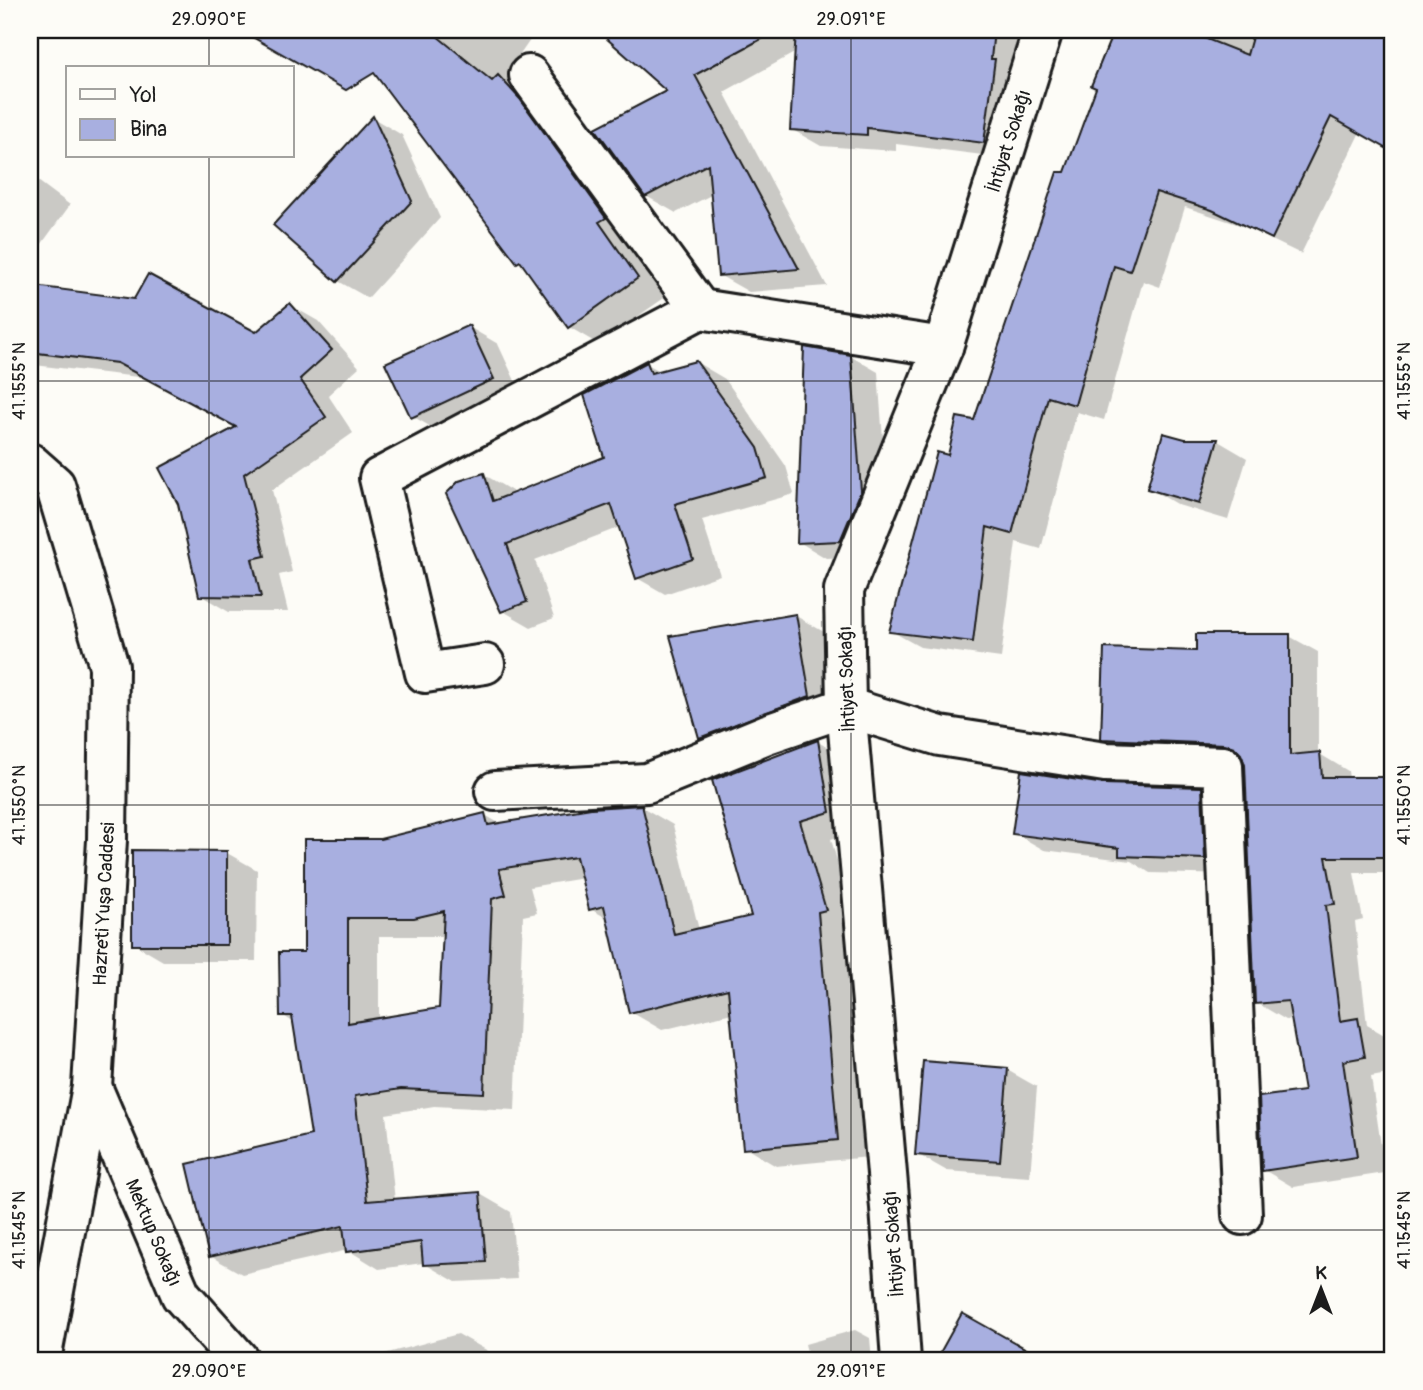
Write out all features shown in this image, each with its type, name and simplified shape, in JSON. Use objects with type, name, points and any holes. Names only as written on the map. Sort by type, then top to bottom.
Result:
[{"type":"street","name":"İhtiyat Sokağı","points":[[901,1360],[845,707],[844,590],[943,347],[1043,30]]},
{"type":"street","points":[[529,75],[701,309]]},
{"type":"street","points":[[485,664],[425,673],[379,478],[624,347],[701,309],[943,347]]},
{"type":"street","name":"Hazreti Yuşa Caddesi","points":[[30,463],[55,485],[109,666],[107,840],[92,1087],[41,1360]]},
{"type":"street","points":[[495,791],[646,783],[766,734],[845,707],[940,736],[1091,760],[1223,766],[1242,1215]]},
{"type":"street","name":"Mektup Sokağı","points":[[92,1087],[181,1296],[239,1360]]},
{"type":"building","points":[[240,30],[447,30],[437,36],[492,81],[498,75],[520,99],[606,218],[599,222],[638,278],[568,328],[520,261],[517,263],[374,73],[346,90]]},
{"type":"building","points":[[597,30],[778,30],[695,75],[799,269],[718,276],[708,164],[645,197],[595,128],[666,91]]},
{"type":"building","points":[[796,30],[994,30],[991,59],[995,59],[984,143],[867,128],[867,135],[790,130]]},
{"type":"building","points":[[1114,30],[1184,30],[1247,55],[1254,30],[1393,30],[1393,152],[1331,117],[1272,239],[1212,210],[1156,192],[1130,271],[1114,266],[1075,405],[1048,397],[1012,534],[987,527],[973,642],[889,632],[937,452],[948,455],[957,417],[974,420],[1057,172],[1065,172],[1096,88],[1091,86]]},
{"type":"building","points":[[373,116],[412,201],[337,282],[273,225]]},
{"type":"building","points":[[148,274],[256,332],[290,303],[332,350],[300,379],[326,417],[244,474],[265,556],[252,559],[261,597],[199,596],[178,504],[159,468],[236,427],[117,363],[30,352],[35,286],[134,299]]},
{"type":"building","points":[[469,325],[494,379],[411,418],[385,363]]},
{"type":"building","points":[[804,347],[851,355],[861,491],[840,541],[797,543]]},
{"type":"building","points":[[696,361],[758,448],[767,478],[675,504],[693,559],[636,579],[611,504],[507,544],[527,602],[501,612],[446,494],[459,481],[484,473],[493,501],[604,457],[584,395],[647,362],[651,373]]},
{"type":"building","points":[[1163,433],[1185,439],[1218,439],[1199,504],[1147,489]]},
{"type":"building","points":[[796,614],[810,696],[699,738],[670,636]]},
{"type":"building","points":[[1196,634],[1290,634],[1290,755],[1320,752],[1322,777],[1393,777],[1393,857],[1326,857],[1335,904],[1326,905],[1340,1021],[1358,1018],[1365,1057],[1343,1061],[1357,1157],[1262,1171],[1259,1097],[1304,1091],[1288,1001],[1255,1004],[1245,765],[1241,754],[1234,747],[1224,744],[1101,739],[1104,648],[1196,651]]},
{"type":"building","points":[[818,740],[830,812],[800,821],[826,910],[818,912],[838,1140],[743,1149],[728,989],[629,1013],[604,906],[589,910],[576,857],[499,869],[506,895],[492,899],[484,1093],[401,1089],[355,1096],[367,1201],[480,1192],[486,1262],[423,1265],[421,1242],[346,1252],[343,1226],[209,1257],[187,1164],[311,1135],[292,1016],[280,1016],[279,952],[304,952],[304,839],[380,839],[485,813],[488,825],[591,808],[642,805],[674,934],[751,916],[712,780]],"holes":[[[444,911],[439,1008],[348,1023],[348,918],[414,918]]]},
{"type":"building","points":[[1021,771],[1104,784],[1202,787],[1205,859],[1119,856],[1119,848],[1012,834]]},
{"type":"building","points":[[132,850],[227,851],[227,945],[132,945]]},
{"type":"building","points":[[923,1061],[1008,1068],[1000,1161],[915,1155]]},
{"type":"building","points":[[962,1313],[1046,1360],[936,1360]]}]
